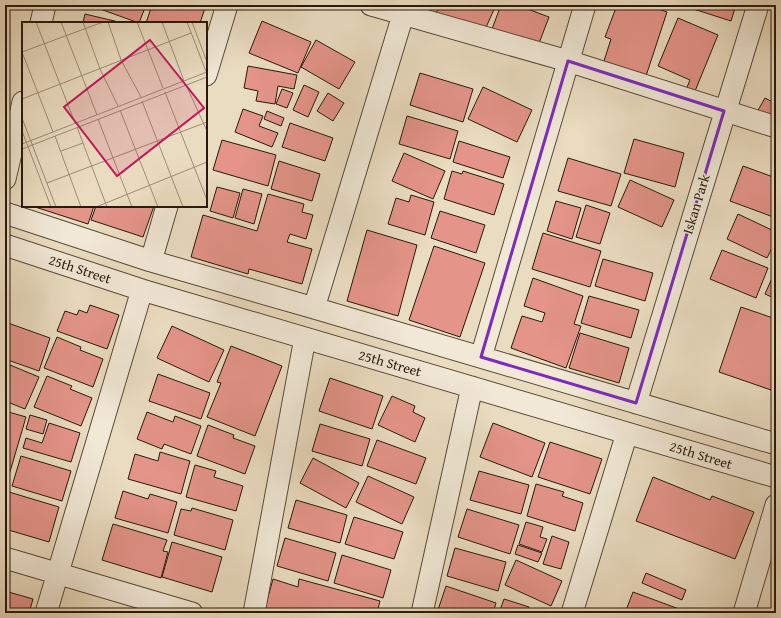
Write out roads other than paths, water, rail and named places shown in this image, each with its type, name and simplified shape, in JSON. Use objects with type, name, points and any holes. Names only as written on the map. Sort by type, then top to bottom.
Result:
[{"type":"street","points":[[41,22],[45,5]]},
{"type":"street","points":[[207,72],[227,5]]},
{"type":"street","points":[[372,5],[404,10],[776,127]]},
{"type":"street","points":[[481,357],[585,5]]},
{"type":"street","name":"Iskan Park","points":[[636,403],[724,111],[758,5]]},
{"type":"street","points":[[314,308],[404,10]]},
{"type":"street","points":[[5,180],[22,106]]},
{"type":"street","points":[[151,261],[167,207]]},
{"type":"street","points":[[5,213],[151,261],[776,444]]},
{"type":"street","name":"25th Street","points":[[5,244],[142,290],[776,477]]},
{"type":"street","points":[[46,613],[142,290]]},
{"type":"street","points":[[254,613],[305,338]]},
{"type":"street","points":[[422,613],[472,387]]},
{"type":"street","points":[[572,613],[626,433]]},
{"type":"street","points":[[744,613],[776,505]]},
{"type":"street","points":[[5,558],[192,613]]}]
